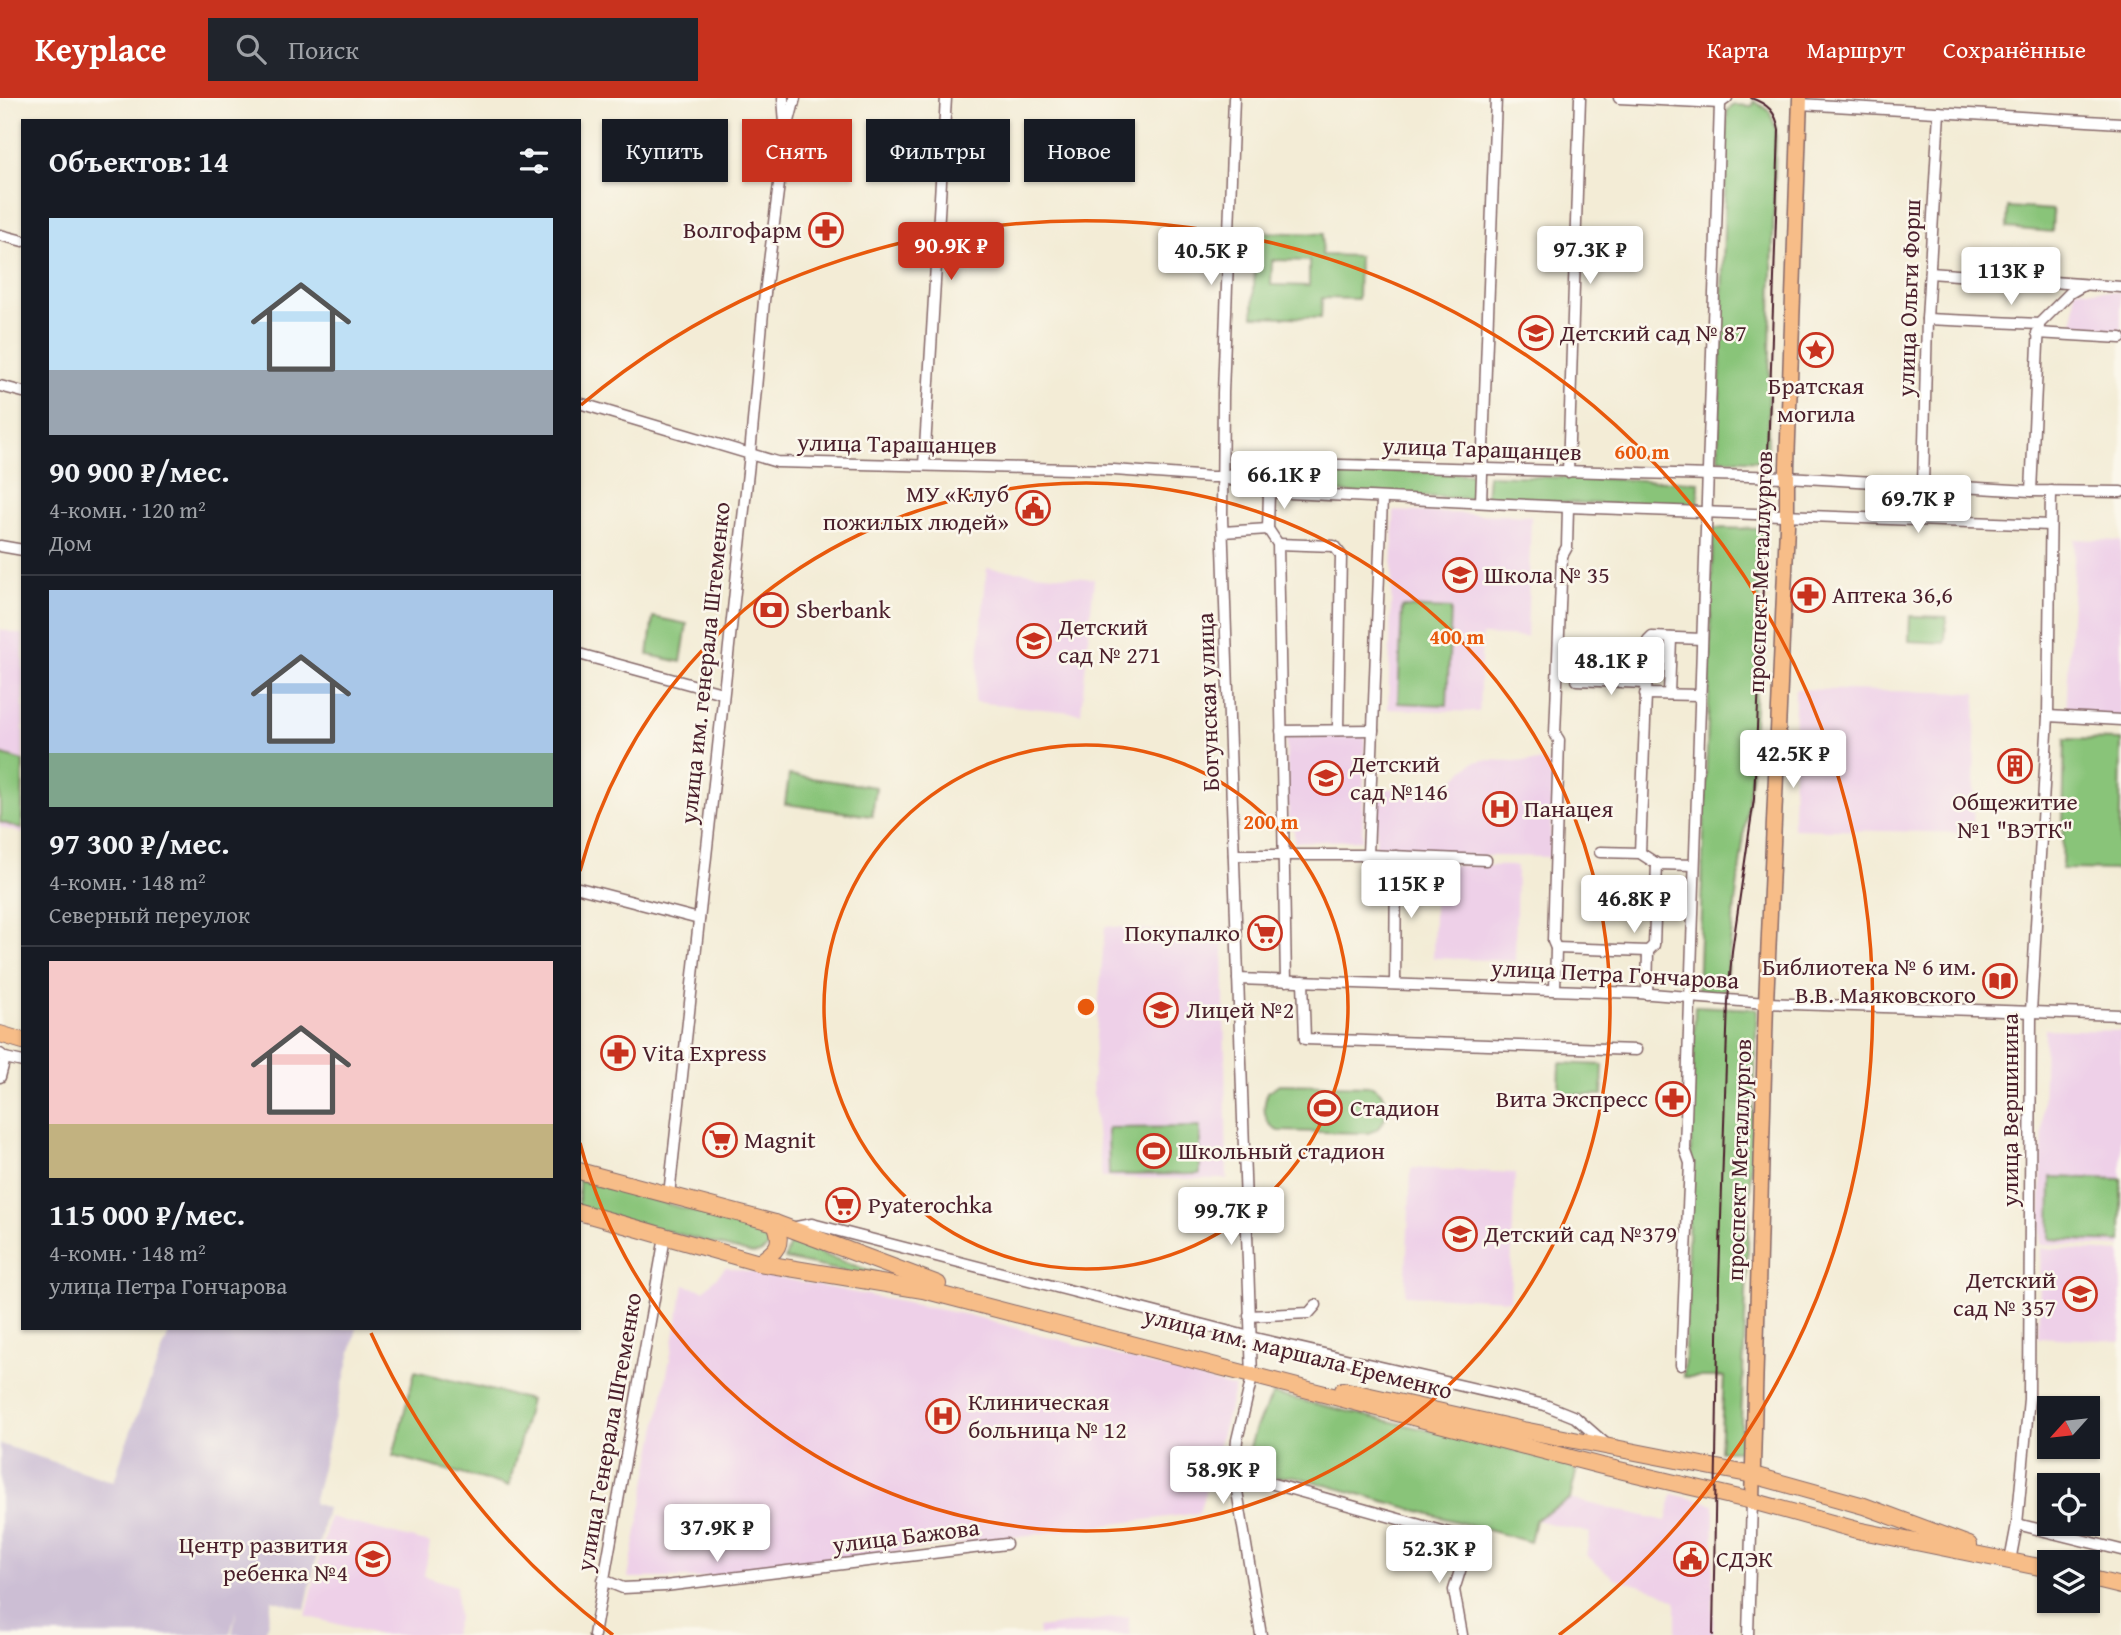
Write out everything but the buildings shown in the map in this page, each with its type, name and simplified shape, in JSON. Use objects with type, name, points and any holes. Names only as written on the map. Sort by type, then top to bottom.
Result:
[{"type":"highway","points":[[0,1034],[21,1032]]},
{"type":"highway","points":[[0,1034],[21,1040]]},
{"type":"highway","name":"улица им. маршала Еременко","points":[[581,1172],[782,1226],[922,1280],[1252,1373],[1753,1475],[1864,1506],[2010,1560]]},
{"type":"highway","name":"улица им. маршала Еременко","points":[[581,1213],[759,1263],[923,1290],[1252,1373],[1602,1466],[1752,1500],[1857,1530],[2037,1566]]},
{"type":"highway","points":[[759,1263],[774,1252],[779,1244],[782,1226]]},
{"type":"highway","points":[[1602,1466],[1601,1451],[1608,1445]]},
{"type":"highway","points":[[1857,1530],[1863,1524],[1866,1514],[1864,1506]]},
{"type":"highway","points":[[2100,1581],[2121,1586]]},
{"type":"main road","name":"проспект Металлургов","points":[[1752,1500],[1766,1003],[1787,515],[1800,101]]},
{"type":"street","name":"улица им. генерала Штеменко","points":[[783,98],[784,119]]},
{"type":"street","name":"улица им. генерала Штеменко","points":[[790,119],[795,98]]},
{"type":"street","points":[[924,465],[946,98]]},
{"type":"street","name":"Богунская улица","points":[[1234,98],[1222,477],[1252,1373],[1237,1440],[1234,1473],[1261,1635]]},
{"type":"street","points":[[1481,502],[1496,98]]},
{"type":"street","points":[[1568,472],[1580,98]]},
{"type":"street","points":[[1619,98],[1723,101],[1689,998],[1685,1150],[1689,1163],[1681,1365]]},
{"type":"street","points":[[1800,101],[2121,123]]},
{"type":"street","name":"улица Ольги Форш","points":[[1923,486],[1927,318],[1939,112]]},
{"type":"street","name":"улица им. генерала Штеменко","points":[[669,1195],[750,454],[764,302],[779,182]]},
{"type":"street","points":[[0,235],[21,240]]},
{"type":"street","points":[[1930,273],[2121,287]]},
{"type":"street","points":[[2031,491],[2038,329],[2070,292],[2086,284]]},
{"type":"street","points":[[1927,318],[2121,338]]},
{"type":"street","points":[[0,386],[21,391]]},
{"type":"street","name":"улица Таращанцев","points":[[581,404],[776,462],[1114,470],[1222,477],[1269,492],[1382,499],[2050,525]]},
{"type":"street","name":"улица Таращанцев","points":[[1222,477],[1266,463],[1787,477],[2031,491],[2121,492]]},
{"type":"street","name":"улица Вершинина","points":[[2010,1560],[2017,1524],[2029,1399],[2031,1012],[2048,716],[2051,491]]},
{"type":"street","points":[[1269,492],[1268,529],[1278,544],[1286,981]]},
{"type":"street","points":[[1368,855],[1382,499]]},
{"type":"street","points":[[1555,990],[1556,948],[1553,941],[1559,740],[1555,734],[1562,556],[1567,547],[1568,507]]},
{"type":"street","points":[[1223,532],[1268,529]]},
{"type":"street","points":[[1278,544],[1334,546],[1341,555],[1338,730]]},
{"type":"street","points":[[0,546],[21,550]]},
{"type":"street","points":[[1640,853],[1648,641],[1652,637],[1702,639]]},
{"type":"street","points":[[1669,694],[1671,638]]},
{"type":"street","points":[[581,655],[722,694]]},
{"type":"street","points":[[1577,680],[1645,688],[1669,694],[1700,695]]},
{"type":"street","points":[[2048,716],[2121,720]]},
{"type":"street","points":[[1281,731],[1373,730]]},
{"type":"street","points":[[1600,852],[1640,853],[1657,864],[1694,865]]},
{"type":"street","points":[[1234,855],[1368,855],[1486,860]]},
{"type":"street","points":[[1395,984],[1396,856]]},
{"type":"street","points":[[1647,994],[1648,951],[1654,945],[1657,864]]},
{"type":"street","points":[[581,889],[699,919]]},
{"type":"street","points":[[1556,948],[1648,951]]},
{"type":"street","name":"улица Петра Гончарова","points":[[1238,979],[1647,994],[1766,1003],[2121,1015]]},
{"type":"street","points":[[1303,981],[1305,1039],[1636,1050]]},
{"type":"street","points":[[0,1077],[2,1056],[21,1061]]},
{"type":"street","points":[[782,1226],[813,1224],[1250,1337],[1545,1405],[1576,1417],[1608,1445]]},
{"type":"street","name":"улица Генерала Штеменко","points":[[594,1635],[664,1237]]},
{"type":"street","points":[[1249,1316],[1309,1313],[1316,1305]]},
{"type":"street","points":[[1234,1473],[1469,1539],[1454,1590],[1462,1635]]},
{"type":"street","name":"проспект Металлургов","points":[[1748,1635],[1752,1500]]},
{"type":"street","points":[[2017,1524],[2121,1550]]},
{"type":"street","name":"улица Бажова","points":[[604,1580],[623,1588],[666,1586],[1006,1545]]},
{"type":"shaded area","points":[[2075,289],[2121,292],[2121,334],[2073,331]]},
{"type":"shaded area","name":"Школа № 35","points":[[1394,511],[1531,516],[1527,637],[1482,635],[1479,712],[1388,709]]},
{"type":"shaded area","points":[[2075,539],[2121,541],[2121,718],[2066,715]]},
{"type":"shaded area","name":"Детский сад № 271","points":[[987,568],[1094,579],[1081,713],[974,702]]},
{"type":"shaded area","points":[[0,629],[21,634],[21,833],[0,827]]},
{"type":"shaded area","points":[[1795,689],[1976,693],[1973,833],[1793,829]]},
{"type":"shaded area","name":"Детский сад №146","points":[[1365,736],[1362,840],[1294,842],[1294,829],[1289,829],[1286,737]]},
{"type":"shaded area","points":[[1483,760],[1547,762],[1552,766],[1550,857],[1449,855],[1376,847],[1377,788],[1435,791],[1443,789],[1472,763]]},
{"type":"shaded area","points":[[1435,865],[1517,866],[1515,961],[1433,958]]},
{"type":"shaded area","name":"Лицей №2","points":[[1105,926],[1223,936],[1227,1179],[1102,1178],[1092,1084]]},
{"type":"shaded area","points":[[2045,1029],[2121,1031],[2121,1247],[2040,1244]]},
{"type":"shaded area","name":"Детский сад №379","points":[[1411,1168],[1515,1173],[1510,1300],[1405,1295]]},
{"type":"shaded area","name":"Детский сад № 357","points":[[2041,1248],[2121,1252],[2121,1341],[2038,1337]]},
{"type":"shaded area","name":"Клиническая больница № 12","points":[[726,1267],[972,1316],[1235,1388],[1199,1513],[698,1578],[628,1578],[684,1285],[704,1290]]},
{"type":"shaded area","points":[[170,1330],[356,1330],[313,1503],[327,1508],[305,1609],[272,1600],[265,1635],[232,1635],[237,1608],[230,1635],[0,1635],[0,1444],[114,1482]]},
{"type":"shaded area","points":[[1673,1494],[1714,1504],[1713,1635],[1676,1635],[1676,1601],[1658,1591],[1614,1578],[1586,1555],[1590,1533],[1535,1520],[1570,1499],[1666,1521]]},
{"type":"shaded area","name":"Центр развития ребенка №4","points":[[329,1517],[430,1543],[424,1576],[456,1586],[458,1619],[453,1635],[380,1635],[306,1616]]},
{"type":"shaded area","points":[[1128,1616],[1130,1635],[1039,1635],[1038,1628]]},
{"type":"green space","points":[[1754,101],[1770,112],[1776,129],[1767,461],[1718,459],[1727,111],[1734,105],[1753,106]]},
{"type":"green space","points":[[2008,207],[2053,210],[2052,232],[2007,228]]},
{"type":"green space","points":[[1256,232],[1323,234],[1322,255],[1359,256],[1358,299],[1322,298],[1321,318],[1253,316]],"holes":[[[1272,260],[1309,261],[1309,286],[1271,285]]]},
{"type":"green space","points":[[1269,467],[1476,474],[1474,499],[1268,489]]},
{"type":"green space","points":[[1488,475],[1699,482],[1698,508],[1486,499]]},
{"type":"green space","points":[[1713,528],[1763,529],[1752,770],[1724,993],[1698,991]]},
{"type":"green space","points":[[1402,607],[1451,609],[1447,705],[1398,703]]},
{"type":"green space","points":[[1910,616],[1946,617],[1945,643],[1909,641]]},
{"type":"green space","points":[[653,617],[687,624],[681,662],[648,655]]},
{"type":"green space","points":[[2065,739],[2121,740],[2119,870],[2062,869]]},
{"type":"green space","points":[[0,754],[21,760],[21,829],[0,822]]},
{"type":"green space","points":[[789,775],[876,787],[872,816],[785,804]]},
{"type":"green space","points":[[1695,1006],[1757,1009],[1740,1451],[1720,1451],[1724,1377],[1684,1377]]},
{"type":"green space","points":[[1560,1063],[1603,1065],[1602,1095],[1559,1094]]},
{"type":"green space","name":"Стадион","points":[[1279,1084],[1372,1086],[1383,1096],[1386,1104],[1385,1118],[1375,1130],[1367,1133],[1278,1131],[1269,1124],[1265,1103],[1268,1092]]},
{"type":"green space","name":"Школьный стадион","points":[[1200,1127],[1200,1174],[1109,1175],[1108,1128]]},
{"type":"green space","points":[[2051,1177],[2121,1179],[2121,1242],[2050,1239]]},
{"type":"green space","points":[[581,1181],[768,1231],[771,1245],[760,1253],[752,1254],[581,1208]]},
{"type":"green space","points":[[790,1243],[877,1273],[875,1278],[785,1259]]},
{"type":"green space","points":[[415,1371],[530,1400],[509,1486],[393,1456]]},
{"type":"green space","points":[[1273,1394],[1569,1463],[1576,1472],[1570,1499],[1535,1520],[1530,1542],[1294,1476],[1248,1480],[1243,1470],[1256,1427]]},
{"type":"tram line","points":[[1713,1635],[1719,1280],[1728,1001],[1732,951],[1754,799],[1779,130],[1776,118],[1770,110],[1751,98]]},
{"type":"place","name":"Волгофарм","points":[[826,230]]},
{"type":"place","name":"Детский сад № 87","points":[[1536,333]]},
{"type":"place","name":"Братская могила","points":[[1816,350]]},
{"type":"place","name":"МУ «Клуб пожилых людей»","points":[[1033,508]]},
{"type":"place","name":"Школа № 35","points":[[1460,575]]},
{"type":"place","name":"Аптека 36,6","points":[[1808,595]]},
{"type":"place","name":"Sberbank","points":[[771,610]]},
{"type":"place","name":"Детский сад № 271","points":[[1034,641]]},
{"type":"place","name":"Общежитие №1 \"ВЭТК\"","points":[[2015,766]]},
{"type":"place","name":"Детский сад №146","points":[[1326,778]]},
{"type":"place","name":"Панацея","points":[[1500,809]]},
{"type":"place","name":"Покупалко","points":[[1265,933]]},
{"type":"place","name":"Библиотека № 6 им. В.В. Маяковского","points":[[2000,981]]},
{"type":"place","name":"Лицей №2","points":[[1161,1010]]},
{"type":"place","name":"Vita Express","points":[[618,1053]]},
{"type":"place","name":"Вита Экспресс","points":[[1673,1099]]},
{"type":"place","name":"Стадион","points":[[1325,1108]]},
{"type":"place","name":"Magnit","points":[[720,1140]]},
{"type":"place","name":"Школьный стадион","points":[[1154,1151]]},
{"type":"place","name":"Pyaterochka","points":[[843,1205]]},
{"type":"place","name":"Детский сад №379","points":[[1460,1234]]},
{"type":"place","name":"Детский сад № 357","points":[[2080,1294]]},
{"type":"place","name":"Клиническая больница № 12","points":[[943,1416]]},
{"type":"place","name":"Центр развития ребенка №4","points":[[373,1559]]},
{"type":"place","name":"СДЭК","points":[[1691,1559]]}]
